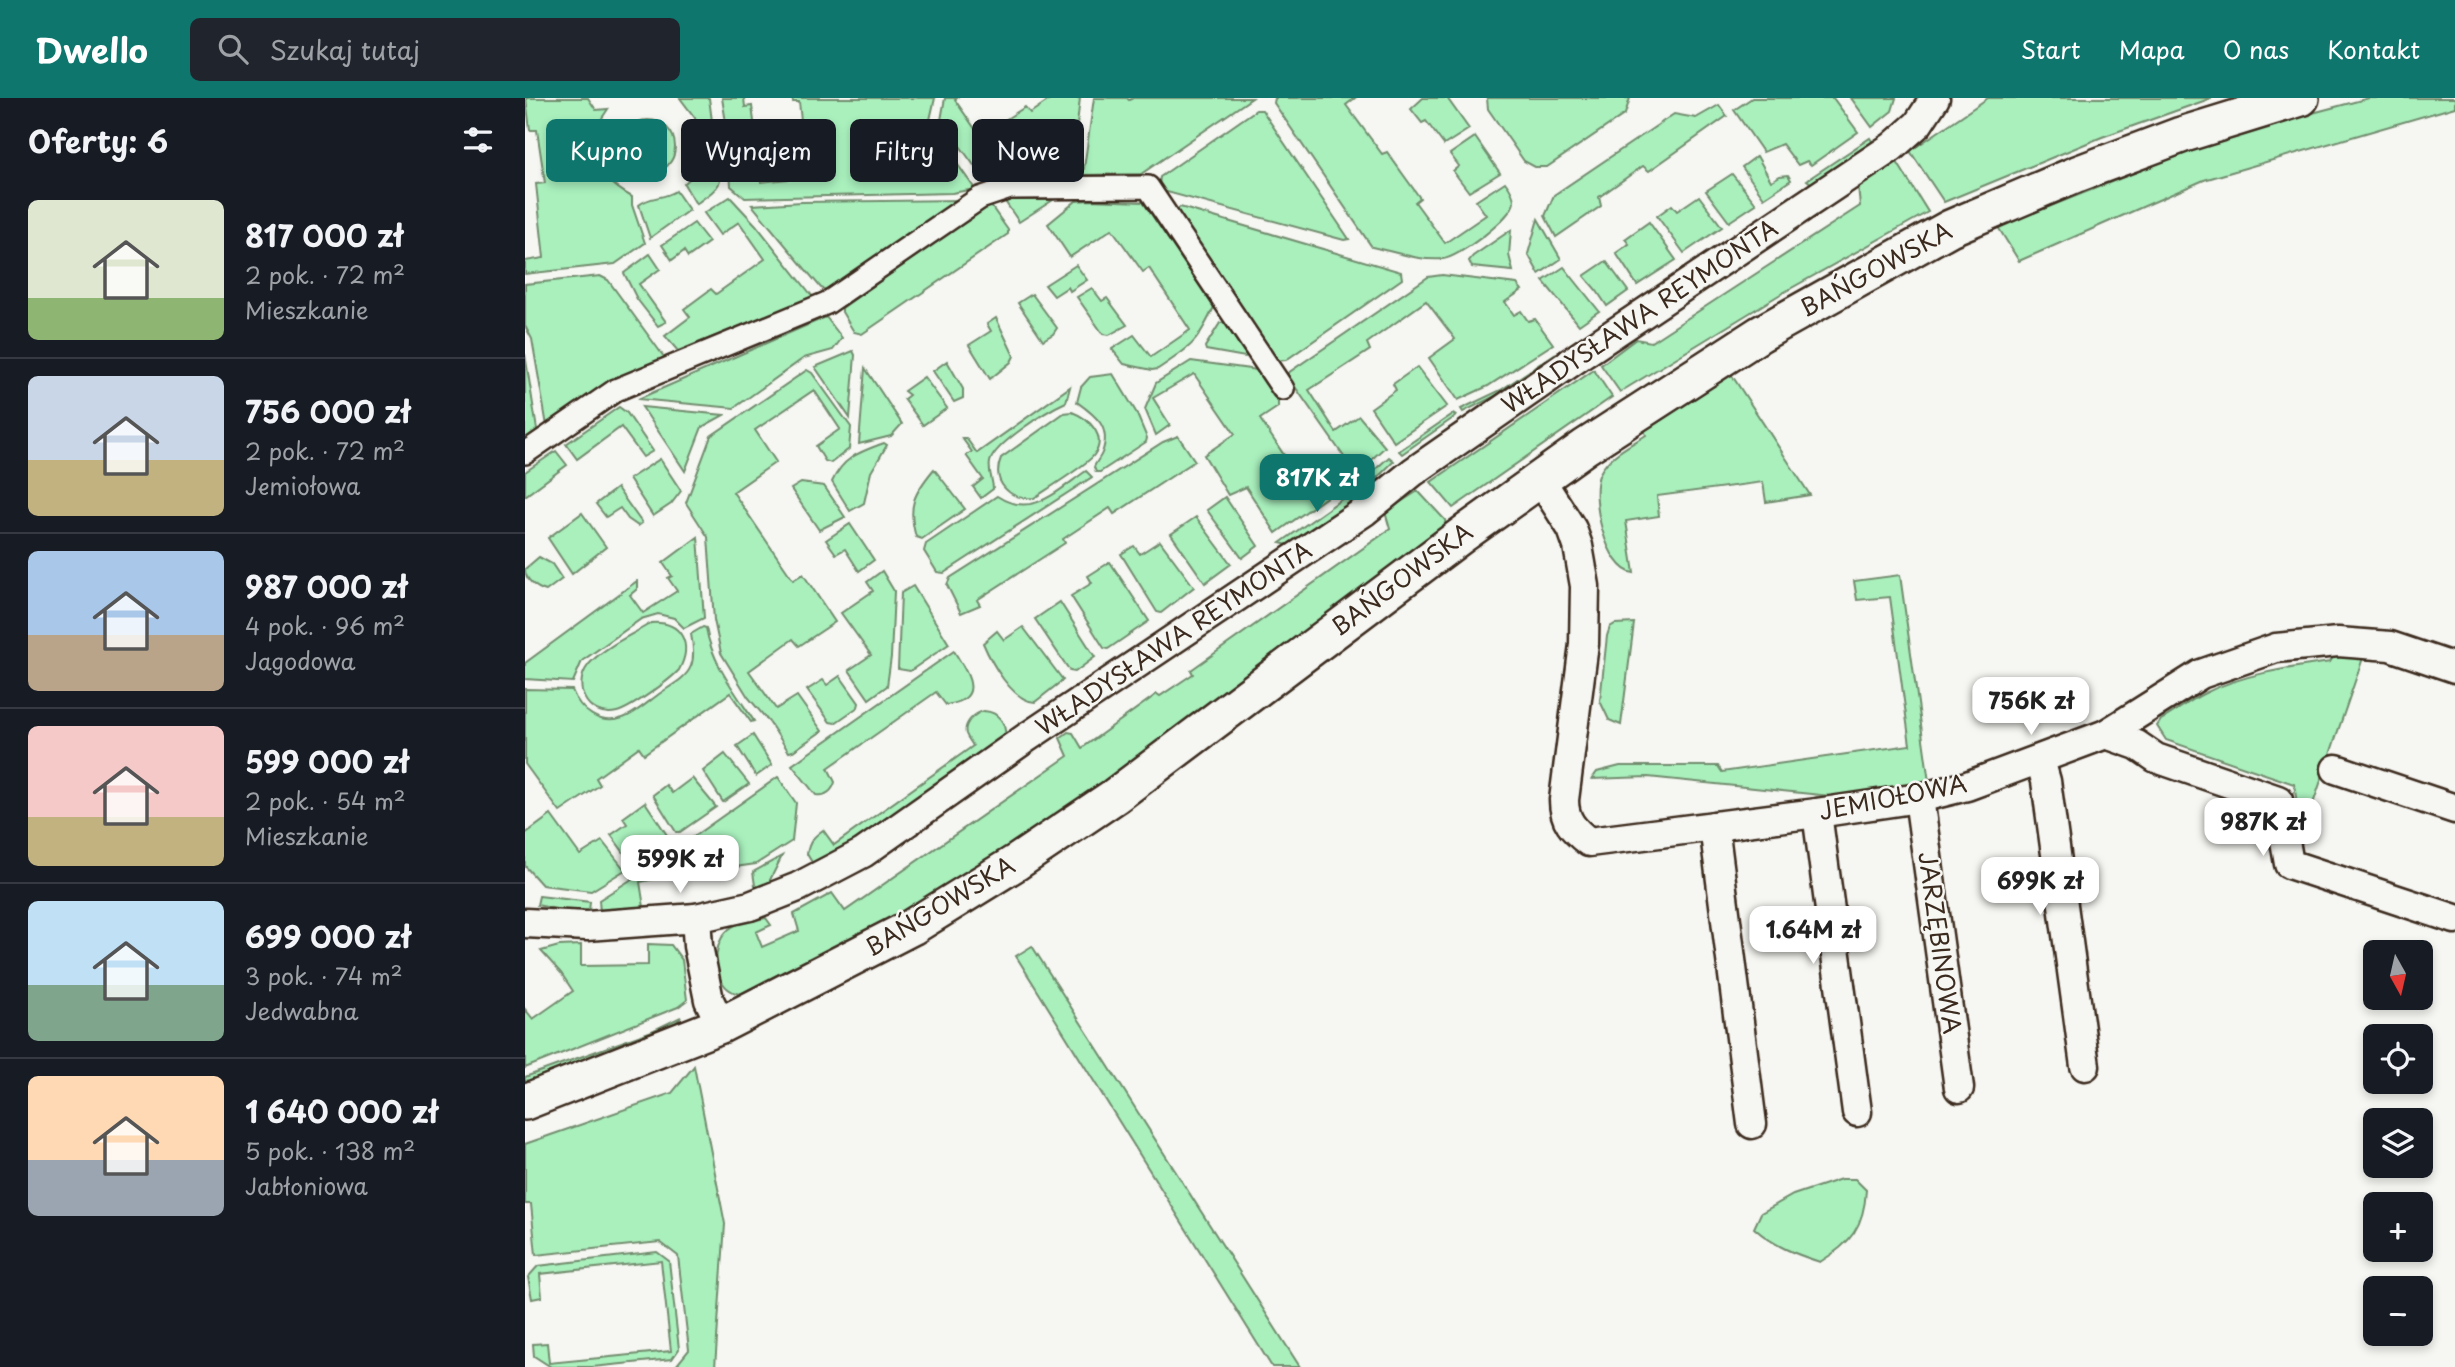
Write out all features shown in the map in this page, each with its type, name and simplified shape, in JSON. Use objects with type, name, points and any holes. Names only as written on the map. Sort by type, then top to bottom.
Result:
[{"type":"street","name":"WŁADYSŁAWA REYMONTA","points":[[525,923],[587,926],[696,918],[750,906],[798,887],[863,853],[1026,738],[1365,511],[1413,472],[1580,356],[1892,147],[1918,124],[1934,98]]},
{"type":"street","name":"BAŃGOWSKA","points":[[525,1102],[721,1025],[912,927],[1115,796],[1540,479],[1761,334],[1949,228],[2077,174],[2181,135],[2301,98]]},
{"type":"street","points":[[525,453],[617,390],[827,303],[980,198],[1010,188],[1148,187],[1283,389]]},
{"type":"street","name":"JEMIOŁOWA","points":[[1540,479],[1572,529],[1579,546],[1585,586],[1584,645],[1564,814],[1574,830],[1589,842],[1919,798],[1967,786],[2106,734],[2201,674],[2276,648],[2338,642],[2390,646],[2455,668]]},
{"type":"street","points":[[2106,734],[2137,745],[2157,758],[2278,800],[2289,864],[2455,919]]},
{"type":"street","points":[[2040,760],[2046,781],[2085,1066]]},
{"type":"street","points":[[2336,769],[2455,809]]},
{"type":"street","name":"JARZĘBINOWA","points":[[1919,798],[1959,1088]]},
{"type":"street","points":[[1817,813],[1857,1112]]},
{"type":"street","points":[[1714,826],[1752,1124]]},
{"type":"street","points":[[696,918],[698,946],[709,1000],[721,1025]]},
{"type":"green space","points":[[526,98],[588,98],[596,110],[608,109],[602,119],[546,119],[546,182],[611,182],[632,197],[632,205],[645,243],[615,264],[525,274],[525,261],[544,258],[536,184],[545,183],[537,130],[530,130]]},
{"type":"green space","points":[[680,98],[709,98],[712,119],[695,118]]},
{"type":"green space","points":[[722,98],[744,98],[745,107],[752,106],[754,119],[725,119]]},
{"type":"green space","points":[[792,98],[935,98],[930,119],[850,119],[850,182],[958,182],[958,165],[975,189],[952,193],[745,198],[731,186],[731,182],[836,182],[836,119],[801,119],[799,102],[793,102]]},
{"type":"green space","points":[[945,98],[957,98],[955,100],[972,124],[972,163],[958,143],[958,119],[941,119]]},
{"type":"green space","points":[[1052,98],[1080,98],[1078,119],[1006,119],[1025,107],[1030,113]]},
{"type":"green space","points":[[1094,98],[1252,98],[1141,174],[1084,175]]},
{"type":"green space","points":[[1275,98],[1355,98],[1346,105],[1382,154],[1387,152],[1420,198],[1415,202],[1445,243],[1486,215],[1476,201],[1505,182],[1514,199],[1511,209],[1483,236],[1460,252],[1443,259],[1416,257],[1372,247],[1274,103]]},
{"type":"green space","points":[[1423,98],[1447,98],[1469,129],[1444,145],[1426,121],[1422,123],[1411,109]]},
{"type":"green space","points":[[1487,98],[1630,98],[1625,114],[1547,167],[1535,167],[1524,161],[1488,109]]},
{"type":"green space","points":[[1752,98],[1833,98],[1858,132],[1811,165],[1807,161],[1798,165],[1782,144],[1763,152],[1734,110]]},
{"type":"green space","points":[[1851,98],[1896,98],[1892,111],[1872,127]]},
{"type":"green space","points":[[1988,98],[2212,98],[2102,137],[1944,202],[1910,151]]},
{"type":"green space","points":[[2369,98],[2455,98],[2455,107],[2204,180],[2019,261],[1998,227],[2192,150],[2256,128]]},
{"type":"green space","points":[[1719,105],[1727,116],[1649,171],[1643,166],[1599,197],[1601,206],[1556,237],[1545,216],[1554,195],[1674,114],[1696,118]]},
{"type":"green space","points":[[1256,110],[1262,110],[1349,239],[1344,240],[1163,191],[1159,184],[1160,177]]},
{"type":"green space","points":[[667,128],[673,137],[673,157],[667,166]]},
{"type":"green space","points":[[1475,137],[1500,173],[1469,192],[1453,171],[1459,166],[1450,154]]},
{"type":"green space","points":[[1870,138],[1874,144],[1813,185],[1807,180]]},
{"type":"green space","points":[[1757,156],[1771,181],[1788,175],[1791,180],[1764,198],[1742,167]]},
{"type":"green space","points":[[1897,162],[1928,212],[1779,295],[1620,392],[1601,365],[1636,339],[1651,342],[1860,206],[1858,186]]},
{"type":"green space","points":[[1732,174],[1756,204],[1729,222],[1706,191]]},
{"type":"green space","points":[[719,182],[712,192],[696,204],[684,184]]},
{"type":"green space","points":[[676,191],[689,210],[650,238],[639,205]]},
{"type":"green space","points":[[1699,196],[1722,227],[1684,253],[1657,216],[1672,205],[1677,211]]},
{"type":"green space","points":[[730,197],[756,225],[813,297],[678,351],[665,336],[690,317],[684,309],[711,289],[716,294],[765,259],[739,222],[720,235],[704,213]]},
{"type":"green space","points":[[962,200],[829,291],[821,288],[752,205],[802,202]]},
{"type":"green space","points":[[1004,200],[1053,200],[1019,222]]},
{"type":"green space","points":[[1076,201],[1143,202],[1214,307],[1192,344],[1158,369],[1124,364],[1112,349],[1134,335],[1151,357],[1190,330],[1149,268],[1143,272],[1112,229],[1070,257],[1048,224]]},
{"type":"green space","points":[[986,206],[991,206],[1008,234],[862,334],[854,332],[842,308]]},
{"type":"green space","points":[[1180,207],[1401,272],[1402,279],[1286,360],[1277,361],[1177,210]]},
{"type":"green space","points":[[1538,219],[1561,259],[1539,274],[1528,254]]},
{"type":"green space","points":[[1649,222],[1676,260],[1637,285],[1616,253],[1629,244],[1625,239]]},
{"type":"green space","points":[[694,223],[709,242],[688,257],[684,251],[672,260],[662,245]]},
{"type":"green space","points":[[1511,230],[1509,255],[1513,271],[1472,267],[1469,261],[1473,256]]},
{"type":"green space","points":[[650,254],[660,269],[639,284],[666,322],[658,326],[637,299],[624,273]]},
{"type":"green space","points":[[1606,261],[1628,291],[1607,306],[1584,276]]},
{"type":"green space","points":[[1076,265],[1087,280],[1070,291],[1068,287],[1054,296],[1045,285]]},
{"type":"green space","points":[[1564,267],[1599,311],[1579,325],[1543,281]]},
{"type":"green space","points":[[1442,275],[1517,284],[1522,290],[1505,302],[1514,315],[1521,311],[1528,321],[1535,319],[1553,344],[1488,386],[1458,400],[1429,358],[1455,339],[1426,301],[1367,343],[1370,350],[1309,390],[1336,432],[1359,416],[1385,447],[1356,474],[1288,373],[1428,277]]},
{"type":"green space","points":[[600,276],[608,280],[664,357],[664,363],[547,426],[532,339],[525,326],[525,284]]},
{"type":"green space","points":[[1092,288],[1102,301],[1107,298],[1127,325],[1109,335],[1103,334],[1077,297]]},
{"type":"green space","points":[[1032,294],[1057,328],[1043,340],[1018,303]]},
{"type":"green space","points":[[826,317],[842,338],[833,350],[804,358],[734,408],[638,399]]},
{"type":"green space","points":[[996,318],[1014,356],[1011,362],[990,379],[969,345],[991,331],[987,324]]},
{"type":"green space","points":[[1226,322],[1247,355],[1245,357],[1206,350],[1205,347],[1220,323]]},
{"type":"green space","points":[[853,351],[855,355],[850,418],[815,367]]},
{"type":"green space","points":[[525,354],[538,436],[525,445]]},
{"type":"green space","points":[[1553,355],[1545,371],[1463,412],[1461,409],[1501,390]]},
{"type":"green space","points":[[947,361],[963,389],[963,398],[954,402],[933,371]]},
{"type":"green space","points":[[1191,361],[1257,370],[1278,401],[1278,407],[1260,419],[1294,470],[1311,459],[1319,460],[1338,489],[1276,533],[1246,487],[1228,495],[1204,455],[1235,434],[1194,374],[1153,398],[1170,425],[1156,435],[1145,409],[1156,383]]},
{"type":"green space","points":[[1417,367],[1447,406],[1394,442],[1371,408],[1396,390],[1393,384]]},
{"type":"green space","points":[[865,368],[902,424],[891,436],[859,444]]},
{"type":"green space","points":[[807,370],[812,373],[851,427],[849,449],[831,463],[825,461],[816,446],[840,429],[814,390],[755,430],[776,462],[733,492],[793,580],[803,574],[835,622],[799,646],[793,639],[749,671],[776,709],[797,696],[822,731],[789,752],[748,697],[721,653],[714,620],[708,537],[686,503],[711,436]]},
{"type":"green space","points":[[1594,370],[1612,397],[1453,508],[1431,482]]},
{"type":"green space","points":[[1113,374],[1136,412],[1147,438],[1146,442],[1096,472],[1094,467],[1102,453],[1105,436],[1100,423],[1077,402],[1081,387],[1090,377]]},
{"type":"green space","points":[[1731,374],[1810,495],[1766,502],[1763,482],[1657,496],[1659,516],[1626,521],[1634,573],[1624,569],[1615,559],[1602,530],[1597,498],[1600,473],[1614,456],[1646,435],[1643,427]]},
{"type":"green space","points":[[924,377],[947,408],[923,425],[904,399],[909,395],[904,391]]},
{"type":"green space","points":[[1070,387],[1066,402],[1023,428],[1001,446],[990,462],[993,489],[981,498],[973,487],[983,479],[966,455],[972,452],[962,438],[966,438],[977,453]]},
{"type":"green space","points":[[619,407],[627,413],[653,451],[643,457],[621,427],[577,459],[566,444]]},
{"type":"green space","points":[[642,407],[724,415],[702,427],[685,471]]},
{"type":"green space","points":[[1072,412],[1090,423],[1094,429],[1099,441],[1094,455],[1034,498],[1010,493],[999,475],[1001,458],[1064,413]]},
{"type":"green space","points":[[1453,414],[1456,416],[1402,454],[1399,451]]},
{"type":"green space","points":[[1178,436],[1195,461],[1114,514],[1110,508],[1063,539],[1065,543],[977,600],[980,605],[961,613],[947,585],[950,578],[1163,442]]},
{"type":"green space","points":[[884,443],[887,445],[871,472],[864,503],[850,511],[832,482],[836,474],[847,461]]},
{"type":"green space","points":[[556,451],[567,465],[525,496],[525,472]]},
{"type":"green space","points":[[1389,457],[1394,461],[1363,492],[1358,485]]},
{"type":"green space","points":[[660,459],[681,491],[671,504],[653,516],[629,479]]},
{"type":"green space","points":[[934,469],[965,509],[922,539],[916,537],[912,508],[921,485]]},
{"type":"green space","points":[[1086,471],[1092,477],[944,573],[937,572],[924,551],[926,544],[997,496],[1022,505],[1044,500]]},
{"type":"green space","points":[[801,483],[824,486],[845,517],[819,530],[791,489]]},
{"type":"green space","points":[[617,488],[642,523],[638,526],[628,519],[620,508],[606,517],[596,504]]},
{"type":"green space","points":[[1418,491],[1445,520],[1446,528],[1166,742],[938,894],[752,994],[736,993],[723,983],[717,966],[718,947],[730,928],[766,918],[771,925],[756,932],[762,947],[799,931],[794,914],[832,893],[845,911],[1068,756],[1060,738],[1068,732],[1073,733],[1082,748],[1157,694],[1160,696],[1193,674],[1191,670],[1390,529],[1385,512]]},
{"type":"green space","points":[[1346,496],[1351,504],[1292,546],[1280,543]]},
{"type":"green space","points":[[1225,497],[1258,546],[1242,558],[1207,510]]},
{"type":"green space","points":[[582,513],[606,547],[572,574],[548,538]]},
{"type":"green space","points":[[1196,517],[1231,564],[1205,583],[1171,534]]},
{"type":"green space","points":[[850,524],[874,560],[859,571],[845,549],[836,554],[826,540]]},
{"type":"green space","points":[[698,537],[704,618],[684,628],[674,618],[658,614],[641,619],[582,661],[573,682],[525,679],[525,663],[637,581],[637,589],[630,595],[643,613],[677,591],[668,578],[672,576],[663,563]]},
{"type":"green space","points":[[1160,541],[1194,587],[1161,613],[1157,612],[1121,554],[1134,546],[1140,554]]},
{"type":"green space","points":[[539,557],[552,564],[562,579],[546,591],[532,583],[525,573],[525,569]]},
{"type":"green space","points":[[1110,562],[1149,621],[1108,649],[1104,648],[1071,596],[1092,583],[1088,576]]},
{"type":"green space","points":[[882,571],[894,591],[891,657],[887,686],[869,699],[849,670],[871,655],[841,613],[873,591],[867,582]]},
{"type":"green space","points":[[1900,575],[1929,782],[1840,797],[1648,777],[1592,779],[1597,772],[1620,766],[1718,766],[1722,772],[1910,745],[1890,597],[1857,600],[1854,581]]},
{"type":"green space","points":[[913,586],[949,644],[910,671],[898,669],[901,593]]},
{"type":"green space","points":[[1060,602],[1095,657],[1075,672],[1070,671],[1035,619]]},
{"type":"green space","points":[[651,623],[670,626],[682,636],[685,651],[679,670],[623,710],[606,713],[589,705],[582,689],[585,670],[605,650]]},
{"type":"green space","points":[[1634,623],[1621,725],[1609,720],[1600,701],[1607,636],[1610,627],[1615,624]]},
{"type":"green space","points":[[1023,627],[1063,680],[1035,702],[1018,695],[1003,679],[983,643],[997,631],[1004,640]]},
{"type":"green space","points":[[706,628],[719,665],[754,721],[751,722],[730,693],[644,754],[639,747],[596,778],[600,785],[560,812],[525,764],[525,689],[572,690],[580,704],[592,715],[606,720],[623,718],[637,711],[685,675],[693,658],[691,634]]},
{"type":"green space","points":[[954,651],[968,676],[970,691],[966,697],[946,705],[936,692],[828,768],[834,785],[826,794],[816,795],[792,765]]},
{"type":"green space","points":[[2335,654],[2364,655],[2302,836],[2294,784],[2166,740],[2157,726],[2161,720],[2187,703],[2218,687],[2265,673],[2330,662]]},
{"type":"green space","points":[[840,676],[859,703],[858,707],[835,723],[830,722],[807,690],[823,680],[827,685]]},
{"type":"green space","points":[[984,711],[1001,720],[1005,729],[1005,740],[826,866],[813,864],[807,854],[810,843],[817,835],[823,830],[834,845],[973,746],[966,734],[966,726],[974,716]]},
{"type":"green space","points":[[753,735],[772,765],[756,776],[737,746]]},
{"type":"green space","points":[[725,754],[749,784],[723,802],[703,771]]},
{"type":"green space","points":[[778,777],[796,803],[792,841],[756,864],[679,875],[676,849]]},
{"type":"green space","points":[[692,778],[716,807],[680,832],[676,832],[653,795],[666,785],[672,793]]},
{"type":"green space","points":[[645,802],[669,838],[633,865],[611,835],[627,824],[623,818]]},
{"type":"green space","points":[[551,815],[580,855],[602,841],[625,870],[591,891],[542,885],[525,866],[525,834]]},
{"type":"green space","points":[[782,856],[766,888],[756,892],[753,872]]},
{"type":"green space","points":[[662,860],[667,876],[640,882],[644,907],[600,912],[599,900]]},
{"type":"green space","points":[[539,896],[590,902],[589,911],[565,911],[537,905]]},
{"type":"green space","points":[[648,944],[671,945],[682,960],[687,1000],[678,1007],[525,1068],[525,1009],[533,1019],[573,991],[541,951],[559,946],[581,945],[581,966],[648,965]]},
{"type":"green space","points":[[1032,946],[1300,1367],[1272,1367],[1016,956]]},
{"type":"green space","points":[[681,1017],[672,1028],[525,1087],[525,1077],[652,1031]]},
{"type":"green space","points":[[694,1066],[725,1224],[715,1367],[673,1367],[689,1350],[678,1256],[660,1242],[536,1255],[531,1204],[525,1204],[525,1144],[672,1093]]},
{"type":"green space","points":[[1841,1179],[1855,1179],[1866,1190],[1865,1203],[1859,1224],[1848,1241],[1820,1262],[1785,1249],[1754,1228],[1761,1213],[1793,1195]]},
{"type":"green space","points":[[657,1252],[669,1261],[679,1349],[672,1359],[592,1367],[551,1367],[534,1356],[533,1344],[547,1343],[549,1363],[671,1351],[661,1261],[540,1274],[542,1297],[532,1299],[528,1277],[538,1266]]}]
